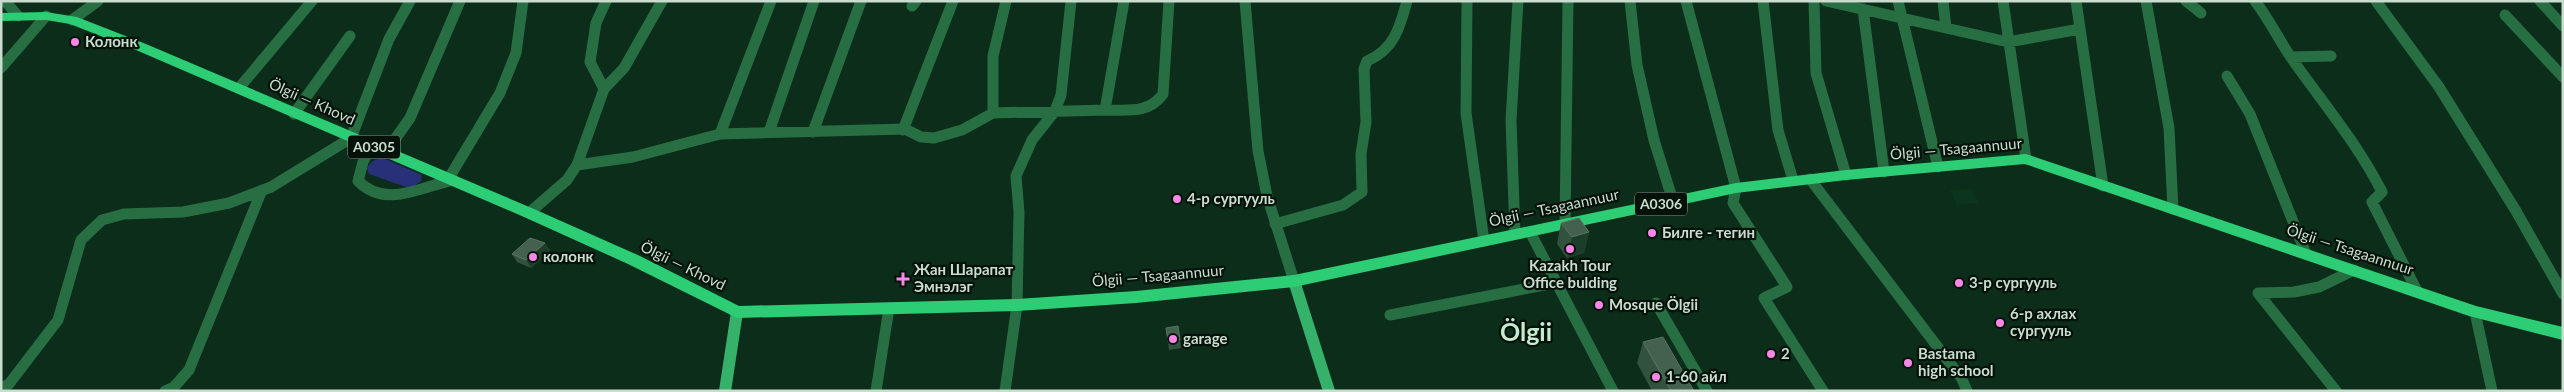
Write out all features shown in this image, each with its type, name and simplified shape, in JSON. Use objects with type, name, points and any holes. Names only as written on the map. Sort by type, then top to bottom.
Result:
[{"type":"highway","name":"Ölgii — Khovd","points":[[1,17],[46,16],[72,20],[239,88],[294,114],[529,213],[634,260],[737,312]]},
{"type":"highway","name":"Ölgii — Tsagaannuur","points":[[737,312],[1017,305],[1136,297],[1294,281],[1736,188],[1846,174],[2026,159],[2475,312],[2563,334]]},
{"type":"main road","points":[[1294,281],[1329,391]]},
{"type":"main road","points":[[724,391],[737,312]]},
{"type":"street","points":[[5,1],[18,16]]},
{"type":"street","points":[[72,20],[98,1]]},
{"type":"street","points":[[239,88],[312,1]]},
{"type":"street","points":[[1,388],[9,384],[58,320],[81,240],[102,220],[124,214],[184,212],[230,203],[262,190],[351,138],[389,39],[410,1]]},
{"type":"street","points":[[386,152],[410,118],[460,1]]},
{"type":"street","points":[[372,146],[363,162],[358,180],[362,186],[375,192],[399,196],[451,179],[500,93],[516,53],[523,1]]},
{"type":"street","points":[[604,90],[590,62],[596,23],[606,1]]},
{"type":"street","points":[[529,213],[567,180],[578,165],[604,90],[624,68],[662,1]]},
{"type":"street","points":[[720,134],[771,1]]},
{"type":"street","points":[[769,132],[814,1]]},
{"type":"street","points":[[813,132],[861,1]]},
{"type":"street","points":[[903,130],[953,1]]},
{"type":"street","points":[[993,113],[990,85],[994,40],[1006,1]]},
{"type":"street","points":[[1005,391],[1017,305],[1019,212],[1016,176],[1032,140],[1055,111],[1061,95],[1067,24],[1071,1]]},
{"type":"street","points":[[1105,110],[1124,1]]},
{"type":"street","points":[[578,165],[632,157],[720,134],[903,130],[927,138],[956,132],[983,120],[993,113],[1142,110],[1158,104],[1163,94],[1169,1]]},
{"type":"street","points":[[1245,1],[1258,151],[1275,224],[1294,281]]},
{"type":"street","points":[[1275,224],[1343,204],[1362,192],[1361,154],[1366,122],[1364,69],[1368,61],[1381,57],[1390,48],[1407,1]]},
{"type":"street","points":[[1467,1],[1466,113],[1484,241]]},
{"type":"street","points":[[1518,1],[1511,120],[1523,233],[1555,283],[1613,391]]},
{"type":"street","points":[[1565,225],[1568,1]]},
{"type":"street","points":[[1630,1],[1637,65],[1654,140],[1673,201]]},
{"type":"street","points":[[1686,1],[1736,188],[1733,204],[1787,286],[1764,298],[1823,391]]},
{"type":"street","points":[[1763,1],[1778,130],[1793,180]]},
{"type":"street","points":[[1814,1],[1816,73],[1846,174]]},
{"type":"street","points":[[1826,1],[1842,3],[1902,19],[2008,42],[2080,29]]},
{"type":"street","points":[[1898,1],[1938,167]]},
{"type":"street","points":[[1943,1],[1946,28]]},
{"type":"street","points":[[2003,1],[2026,159]]},
{"type":"street","points":[[2076,1],[2103,186]]},
{"type":"street","points":[[2146,1],[2169,128],[2172,209]]},
{"type":"street","points":[[2186,1],[2201,13]]},
{"type":"street","points":[[2255,1],[2267,16],[2291,57],[2370,167],[2382,192],[2372,202],[2417,291]]},
{"type":"street","points":[[2376,1],[2439,87],[2516,211],[2563,294]]},
{"type":"street","points":[[2540,1],[2563,26]]},
{"type":"street","points":[[1863,9],[1884,172]]},
{"type":"street","points":[[2506,15],[2563,77]]},
{"type":"street","points":[[1,68],[46,16]]},
{"type":"street","points":[[294,114],[350,36]]},
{"type":"street","points":[[2291,57],[2331,56]]},
{"type":"street","points":[[2227,76],[2250,114],[2306,254]]},
{"type":"street","points":[[1810,179],[1962,379],[1967,391]]},
{"type":"street","points":[[165,391],[174,387],[189,370],[262,190]]},
{"type":"street","points":[[2336,391],[2258,293],[2294,292],[2319,287],[2354,270]]},
{"type":"street","points":[[1390,316],[1555,283]]},
{"type":"street","points":[[1656,302],[1707,391]]},
{"type":"street","points":[[876,391],[889,308]]},
{"type":"street","points":[[2475,312],[2492,391]]},
{"type":"shaded area","points":[[383,158],[422,175],[421,181],[412,187],[406,187],[369,174],[367,169],[370,164]]},
{"type":"shaded area","points":[[1971,189],[1979,203],[1957,205],[1950,190]]},
{"type":"building","points":[[1579,218],[1589,232],[1572,237],[1561,223]]},
{"type":"building","points":[[530,238],[545,243],[526,260],[512,254]]},
{"type":"building","points":[[1178,326],[1180,340],[1168,342],[1166,328]]},
{"type":"building","points":[[1663,337],[1694,391],[1671,391],[1643,342]]},
{"type":"place","name":"Колонк","points":[[75,42]]},
{"type":"place","name":"4-р сургууль","points":[[1177,199]]},
{"type":"place","name":"Билге - тегин","points":[[1652,233]]},
{"type":"place","name":"Kazakh Tour Office bulding","points":[[1570,249]]},
{"type":"place","name":"колонк","points":[[533,257]]},
{"type":"place","name":"Жан Шарапат Эмнэлэг","points":[[903,279]]},
{"type":"place","name":"3-р сургууль","points":[[1959,283]]},
{"type":"place","name":"Mosque Ölgii","points":[[1599,305]]},
{"type":"place","name":"6-р ахлах сургууль","points":[[2000,323]]},
{"type":"place","name":"garage","points":[[1173,339]]},
{"type":"place","name":"2","points":[[1771,354]]},
{"type":"place","name":"Bastama high school","points":[[1908,363]]},
{"type":"place","name":"1-60 айл","points":[[1656,377]]},
{"type":"district","name":"Ölgii","points":[[1526,332]]}]
